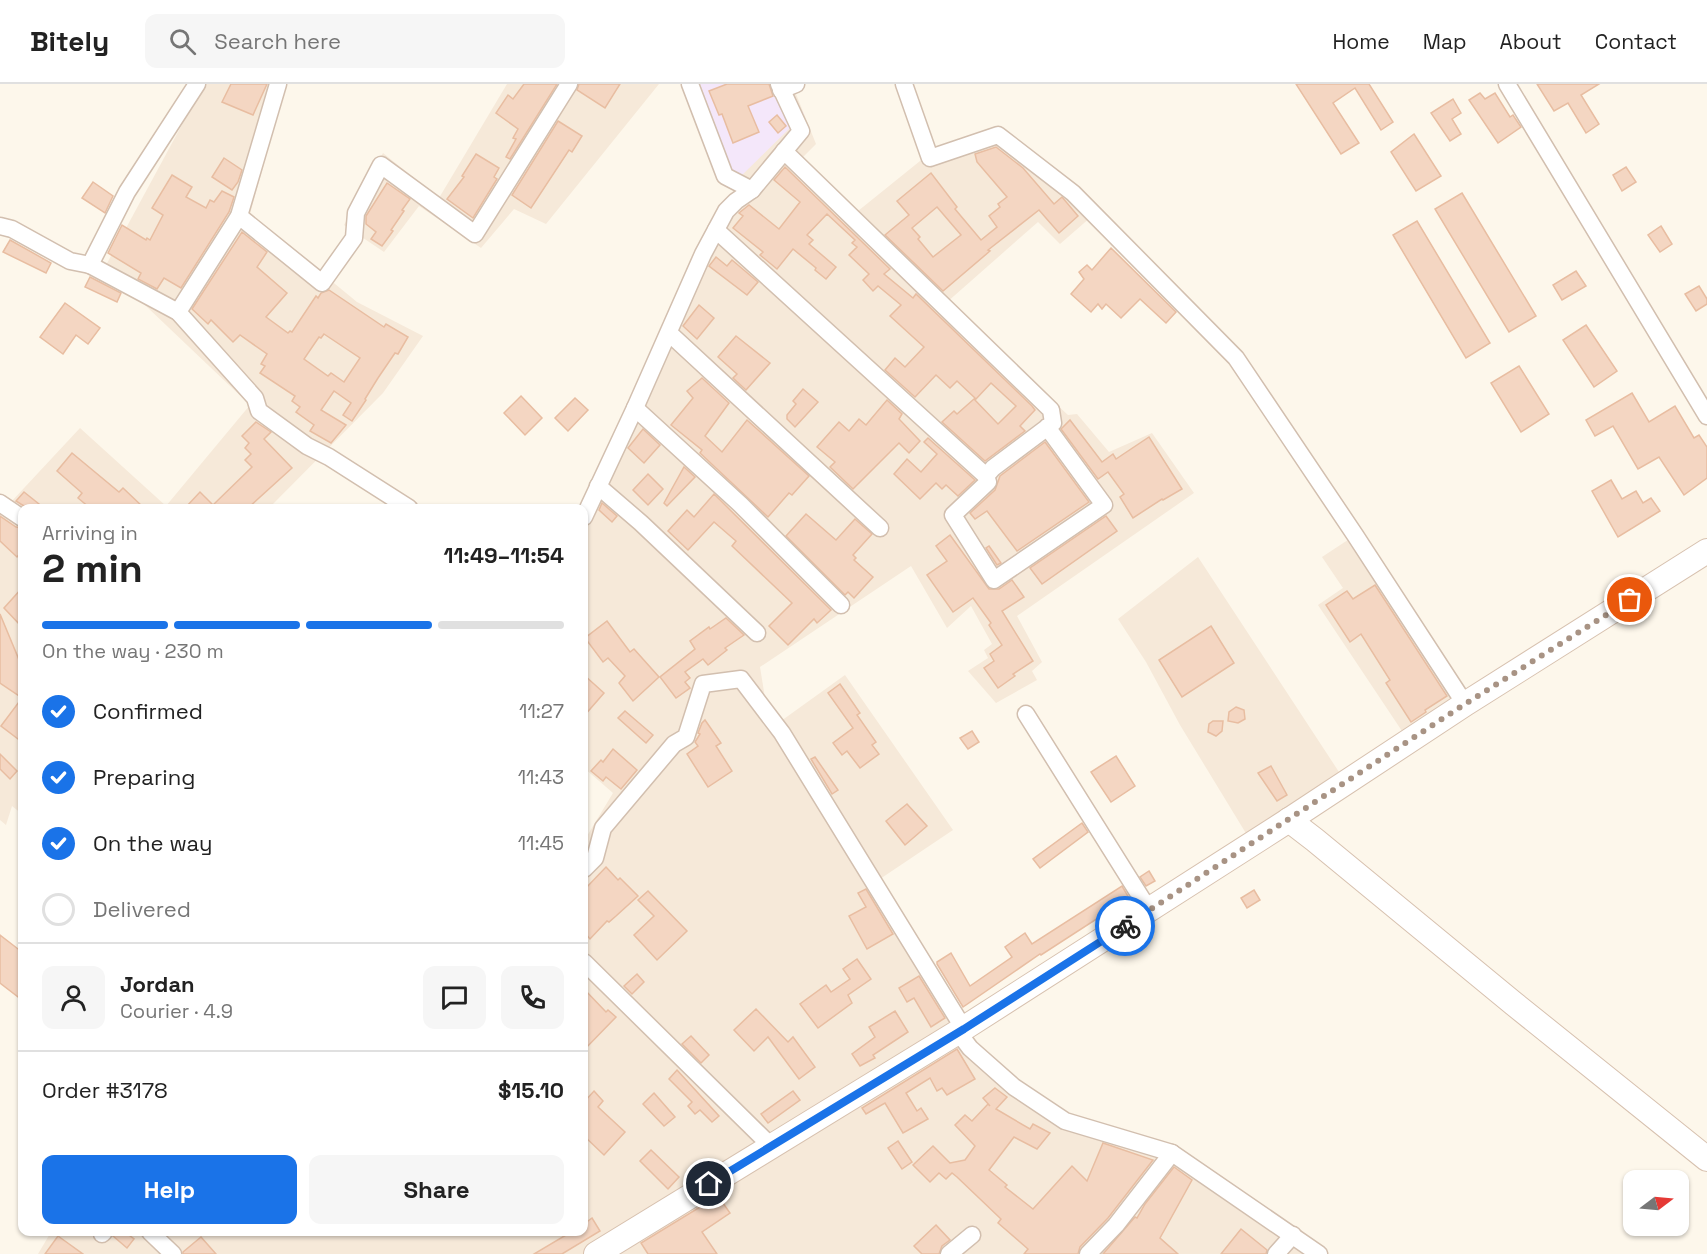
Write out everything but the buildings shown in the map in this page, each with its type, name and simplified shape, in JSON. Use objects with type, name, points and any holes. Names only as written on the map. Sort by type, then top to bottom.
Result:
[{"type":"street","points":[[90,265],[127,192],[197,84]]},
{"type":"street","points":[[178,312],[239,216],[278,84]]},
{"type":"street","points":[[239,216],[322,283],[354,238],[356,213],[381,165],[475,234],[569,84]]},
{"type":"street","points":[[690,84],[725,176],[752,190]]},
{"type":"street","points":[[904,84],[930,158],[998,135],[1073,193],[1236,358],[1465,704]]},
{"type":"street","points":[[1507,84],[1707,416]]},
{"type":"street","points":[[588,508],[703,254],[726,211],[752,190],[801,131],[785,86]]},
{"type":"street","points":[[784,151],[1051,410],[1053,423],[993,468],[986,476]]},
{"type":"street","points":[[0,226],[12,229],[70,261],[90,265],[178,312],[255,398],[259,411],[307,446],[329,457],[403,504]]},
{"type":"street","points":[[716,230],[986,476],[988,482],[953,515],[994,580],[1104,506],[1047,428]]},
{"type":"street","points":[[669,333],[880,528]]},
{"type":"street","points":[[635,408],[741,505],[841,604]]},
{"type":"street","points":[[598,486],[641,523],[758,633]]},
{"type":"street","points":[[0,503],[18,515]]},
{"type":"street","points":[[596,1254],[961,1030],[1289,820],[1465,704],[1707,551]]},
{"type":"street","points":[[588,865],[595,858],[603,828],[674,744],[686,737],[703,684],[741,679],[782,734],[970,1048],[1014,1087],[1065,1121],[1172,1153],[1319,1254]]},
{"type":"street","points":[[1026,714],[1149,910]]},
{"type":"street","points":[[1289,820],[1707,1159]]},
{"type":"street","points":[[588,966],[772,1147]]},
{"type":"street","points":[[1088,1254],[1116,1225],[1172,1153]]},
{"type":"street","points":[[949,1254],[972,1235]]},
{"type":"street","points":[[1276,1254],[1293,1235]]},
{"type":"street","points":[[154,1236],[173,1254]]},
{"type":"shaded area","points":[[204,84],[286,84],[250,214],[357,302],[423,336],[383,393],[273,504],[168,504],[250,405],[105,267]]},
{"type":"shaded area","points":[[507,84],[659,84],[546,224],[514,209],[481,248],[419,206],[384,252],[344,225],[383,153],[439,198]]},
{"type":"shaded area","points":[[699,84],[792,84],[816,144],[802,158],[858,211],[925,157],[991,139],[1091,217],[1060,244],[1038,222],[946,303],[1068,415],[1077,414],[1109,452],[1152,433],[1194,493],[1017,616],[1042,662],[1032,671],[1037,680],[996,703],[968,671],[988,658],[984,650],[992,644],[971,606],[947,628],[911,566],[760,667],[765,698],[781,721],[845,675],[953,830],[877,881],[958,1032],[1065,1121],[1172,1153],[1319,1254],[38,1254],[49,1236],[588,1236],[588,834],[613,793],[588,771],[588,525],[738,191]]},
{"type":"shaded area","points":[[700,84],[783,84],[804,114],[736,181]]},
{"type":"shaded area","points":[[80,428],[164,504],[18,504],[18,811],[12,806],[6,825],[0,820],[0,495],[11,502]]},
{"type":"shaded area","points":[[1360,532],[1467,692],[1404,734],[1318,605],[1343,588],[1322,557]]},
{"type":"shaded area","points":[[1198,557],[1339,772],[1247,835],[1180,725],[1146,662],[1118,619]]},
{"type":"way so far","points":[[1125,926],[1465,704],[1630,600]]},
{"type":"route","points":[[709,1184],[964,1029],[1125,926]]}]
